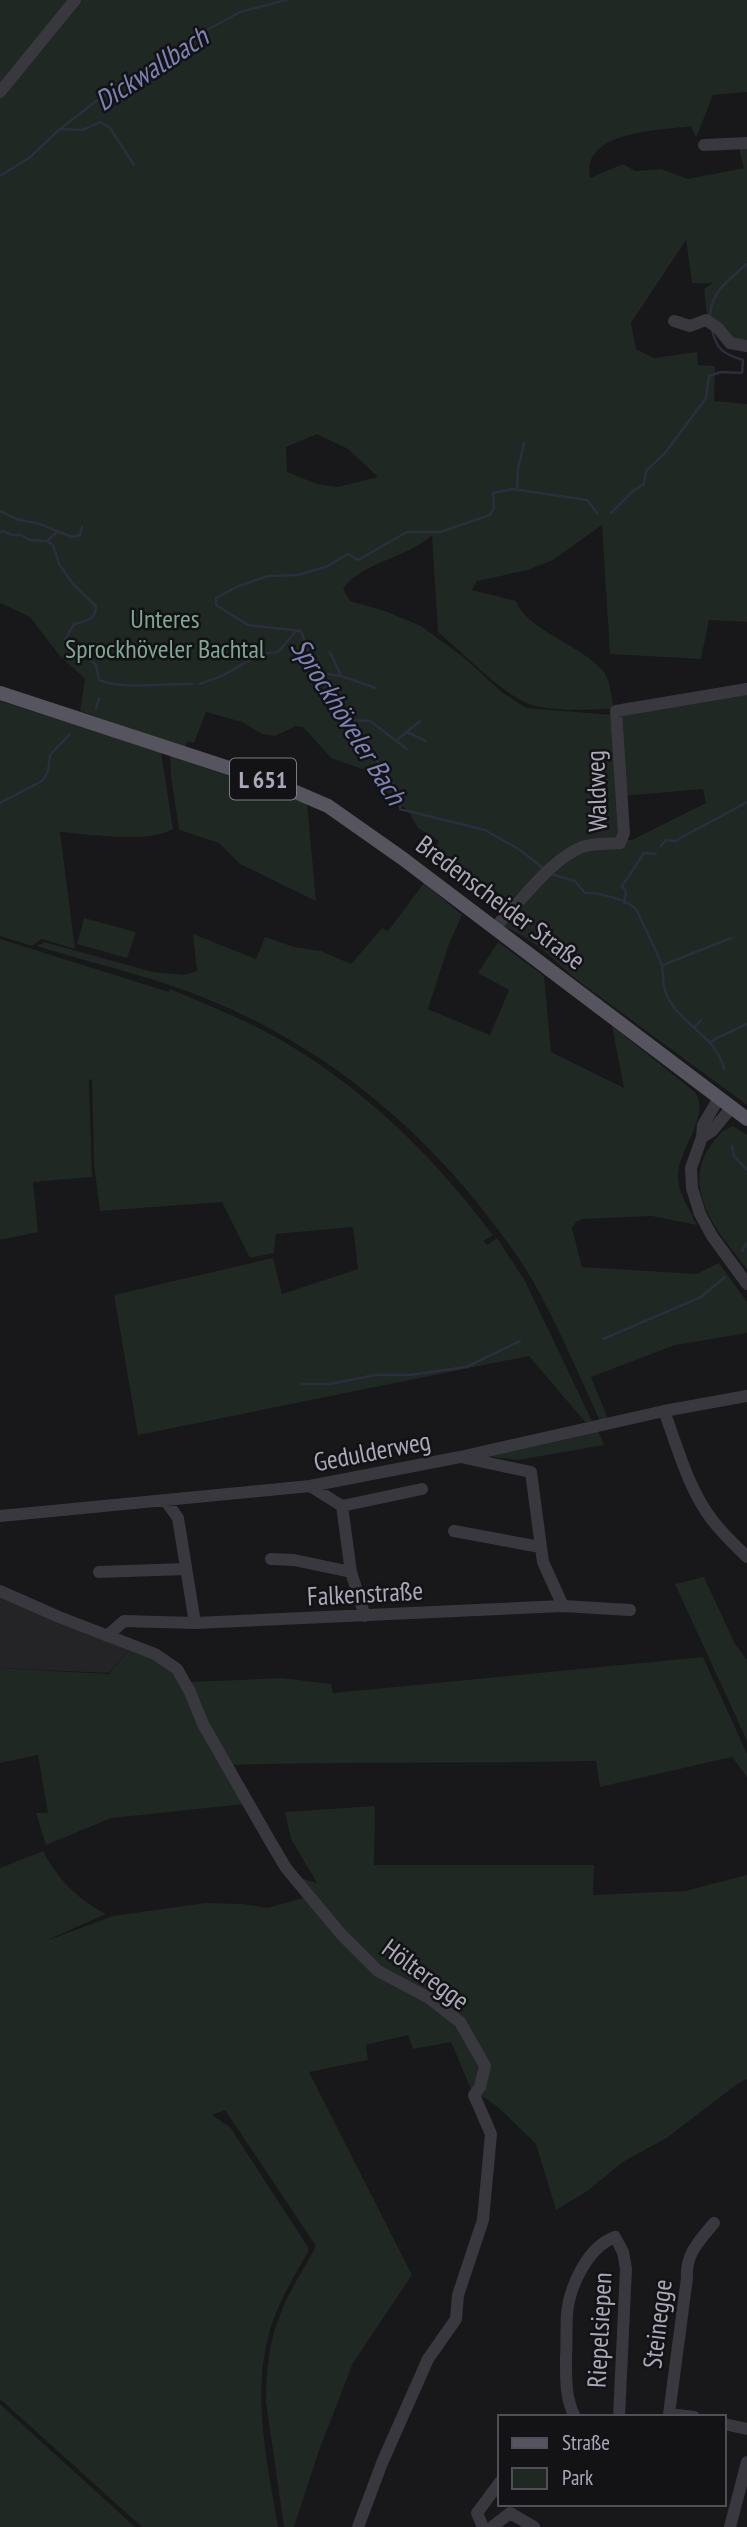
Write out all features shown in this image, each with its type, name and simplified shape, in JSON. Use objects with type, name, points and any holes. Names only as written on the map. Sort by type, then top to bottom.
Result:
[{"type":"main road","name":"Bredenscheider Straße","points":[[0,694],[235,770],[328,806],[719,1098]]},
{"type":"main road","name":"L 651","points":[[719,1098],[747,1119]]},
{"type":"street","points":[[0,92],[75,0]]},
{"type":"street","points":[[704,145],[747,143]]},
{"type":"street","points":[[674,321],[690,326],[706,320],[718,328],[730,343],[747,346]]},
{"type":"street","name":"Waldweg","points":[[494,928],[550,869],[566,856],[584,846],[621,843],[624,833],[616,711],[747,689]]},
{"type":"street","points":[[719,1098],[703,1125],[702,1137],[691,1168],[695,1198],[712,1236],[747,1284]]},
{"type":"street","points":[[702,1137],[712,1131],[732,1108]]},
{"type":"street","name":"Gedulderweg","points":[[0,1516],[310,1486],[747,1396]]},
{"type":"street","points":[[664,1411],[690,1481],[701,1502],[713,1520],[747,1557]]},
{"type":"street","points":[[460,1457],[531,1472],[543,1562],[563,1606]]},
{"type":"street","points":[[310,1486],[342,1506],[422,1489]]},
{"type":"street","points":[[164,1500],[178,1518],[195,1623]]},
{"type":"street","points":[[342,1506],[351,1572],[365,1616]]},
{"type":"street","points":[[454,1531],[541,1547]]},
{"type":"street","points":[[271,1559],[294,1560],[351,1572]]},
{"type":"street","points":[[99,1572],[185,1569]]},
{"type":"street","name":"Hölteregge","points":[[0,1591],[155,1654],[177,1669],[203,1724],[286,1868],[341,1934],[378,1971],[429,1998],[460,2022],[485,2066],[480,2087],[474,2095],[491,2134],[483,2220],[458,2295],[456,2319],[428,2359],[382,2463],[358,2527]]},
{"type":"street","name":"Falkenstraße","points":[[107,1636],[124,1621],[195,1623],[563,1606],[630,1610]]},
{"type":"street","name":"Steinegge","points":[[667,2415],[687,2278],[685,2264],[692,2250],[714,2224]]},
{"type":"street","name":"Riepelsiepen","points":[[574,2415],[567,2398],[567,2312],[574,2285],[587,2262],[603,2241],[615,2237],[623,2252],[626,2269],[619,2415]]},
{"type":"street","points":[[726,2424],[747,2429]]},
{"type":"street","points":[[731,2527],[747,2462]]},
{"type":"street","points":[[483,2527],[477,2513],[498,2485]]},
{"type":"street","points":[[492,2527],[513,2509],[534,2527]]},
{"type":"shaded area","points":[[0,1595],[130,1649],[109,1673],[0,1668]]},
{"type":"green space","points":[[0,0],[73,0],[0,90]]},
{"type":"green space","name":"Unteres Sprockhöveler Bachtal","points":[[77,0],[747,0],[747,92],[713,95],[696,138],[691,126],[643,132],[610,142],[598,150],[590,162],[590,178],[623,164],[635,171],[661,169],[688,179],[744,168],[738,145],[747,144],[747,344],[730,342],[707,315],[704,289],[713,283],[692,283],[686,240],[631,323],[636,349],[654,358],[697,352],[698,365],[715,366],[714,401],[747,404],[747,622],[709,620],[701,659],[610,654],[602,525],[553,560],[528,570],[477,581],[472,590],[516,601],[531,620],[584,654],[604,672],[614,709],[558,709],[536,706],[516,698],[438,632],[432,535],[411,549],[361,572],[343,589],[350,601],[385,611],[421,626],[462,656],[503,693],[526,708],[613,715],[626,840],[632,840],[706,803],[703,789],[623,796],[618,711],[747,691],[747,1105],[573,977],[540,948],[502,926],[513,903],[435,850],[439,841],[418,828],[408,810],[391,799],[368,771],[331,758],[303,727],[296,726],[275,736],[262,734],[242,722],[206,712],[194,743],[188,741],[185,747],[80,711],[85,679],[59,655],[30,617],[0,603],[0,95]],"holes":[[[317,434],[348,449],[378,477],[337,487],[317,484],[287,472],[286,447]]]},
{"type":"green space","points":[[0,701],[161,752],[173,829],[162,834],[134,837],[60,832],[75,949],[42,939],[32,946],[0,936]]},
{"type":"green space","points":[[170,756],[307,803],[316,901],[240,864],[219,843],[179,830]]},
{"type":"green space","points":[[424,883],[462,915],[449,944],[428,1009],[490,1035],[509,990],[478,973],[498,942],[544,976],[551,1052],[624,1088],[612,1026],[695,1092],[699,1101],[697,1122],[682,1157],[678,1179],[683,1197],[697,1225],[652,1216],[582,1219],[572,1228],[582,1267],[697,1274],[719,1263],[747,1302],[747,1333],[675,1345],[591,1377],[608,1419],[600,1421],[543,1300],[507,1242],[432,1152],[368,1093],[296,1044],[219,1004],[151,979],[37,946],[44,942],[153,972],[183,975],[197,971],[193,934],[256,959],[265,937],[294,947],[321,951],[351,964],[382,928],[388,931]]},
{"type":"green space","points":[[84,918],[136,932],[127,958],[77,944]]},
{"type":"green space","points":[[0,939],[169,992],[170,989],[201,1002],[277,1038],[349,1086],[401,1131],[448,1180],[493,1235],[483,1241],[487,1245],[497,1238],[525,1281],[592,1421],[586,1423],[529,1356],[138,1435],[114,1295],[273,1258],[282,1294],[358,1269],[353,1227],[276,1234],[274,1253],[250,1258],[222,1202],[100,1211],[94,1165],[92,1079],[89,1080],[92,1177],[33,1182],[38,1232],[0,1240]]},
{"type":"green space","points":[[733,1126],[747,1135],[747,1269],[716,1228],[702,1197],[699,1181],[701,1164],[709,1148],[722,1132]]},
{"type":"green space","points":[[597,1428],[604,1445],[518,1460],[475,1455]]},
{"type":"green space","points":[[704,1577],[735,1644],[747,1660],[747,1741],[675,1584]]},
{"type":"green space","points":[[130,1649],[155,1658],[175,1674],[245,1804],[111,1818],[46,1845],[36,1813],[48,1813],[38,1755],[0,1763],[0,1668],[109,1674]]},
{"type":"green space","points":[[703,1657],[747,1754],[747,1777],[732,1757],[600,1787],[596,1761],[231,1765],[206,1723],[191,1682],[282,1678],[331,1684],[333,1693]]},
{"type":"green space","points":[[375,1806],[374,1865],[594,1865],[593,1895],[685,1891],[747,1875],[747,2079],[668,2137],[623,2162],[586,2192],[556,2210],[536,2144],[498,2107],[471,2089],[451,2042],[413,2049],[408,2035],[366,2045],[368,2060],[309,2072],[412,2275],[353,2363],[318,2453],[294,2527],[284,2527],[266,2402],[267,2380],[276,2325],[316,2246],[225,2110],[212,2115],[230,2127],[308,2247],[308,2252],[275,2315],[265,2349],[262,2374],[265,2451],[278,2527],[142,2527],[0,2399],[0,1868],[43,1851],[69,1887],[106,1914],[43,1942],[113,1916],[205,1903],[267,1908],[307,1897],[297,1877],[317,1883],[291,1839],[285,1812]]},
{"type":"green space","points":[[0,2404],[135,2527],[0,2527]]},
{"type":"waterway","name":"Dickwallbach","points":[[60,129],[117,85],[178,46],[240,12],[286,0]]},
{"type":"waterway","name":"Dickwallbach","points":[[0,176],[29,158],[60,129],[82,130],[101,122],[110,128],[134,165]]},
{"type":"waterway","points":[[710,316],[718,293],[728,280],[747,264]]},
{"type":"waterway","points":[[611,513],[644,484],[646,471],[665,453],[706,398],[709,376],[721,372],[742,373],[743,360],[722,350],[712,329]]},
{"type":"waterway","points":[[517,489],[524,443]]},
{"type":"waterway","points":[[543,868],[520,850],[485,830],[400,809],[401,796],[324,683],[312,662],[301,631],[248,625],[216,605],[216,598],[268,576],[298,575],[328,566],[348,554],[358,560],[407,532],[440,532],[490,515],[494,508],[493,493],[512,489],[587,500],[598,514]]},
{"type":"waterway","points":[[0,511],[72,537],[80,535],[82,527]]},
{"type":"waterway","name":"Sprockhöveler Bach","points":[[0,532],[21,535],[30,540],[47,541],[53,545],[59,564],[73,584],[96,606],[92,617],[74,624],[65,640],[96,665],[99,680],[120,685],[192,684]]},
{"type":"waterway","points":[[47,541],[57,532]]},
{"type":"waterway","name":"Sprockhöveler Bach","points":[[200,684],[254,658],[278,652],[296,631]]},
{"type":"waterway","points":[[330,652],[341,676]]},
{"type":"waterway","points":[[319,673],[341,676],[376,688]]},
{"type":"waterway","points":[[96,708],[99,698]]},
{"type":"waterway","points":[[350,720],[370,721],[407,749]]},
{"type":"waterway","points":[[396,741],[420,721]]},
{"type":"waterway","points":[[407,732],[426,741]]},
{"type":"waterway","points":[[0,803],[42,781],[48,772],[50,755],[70,734]]},
{"type":"waterway","points":[[661,846],[666,840],[675,841],[747,802]]},
{"type":"waterway","points":[[624,903],[626,892],[622,886],[644,853],[656,854]]},
{"type":"waterway","name":"Sprockhöveler Bach","points":[[551,874],[575,881],[585,893],[611,897],[635,908],[661,963],[665,990],[672,1004],[714,1048],[724,1069]]},
{"type":"waterway","points":[[663,965],[731,938]]},
{"type":"waterway","points":[[694,1028],[701,1020]]},
{"type":"waterway","points":[[710,1043],[747,1024]]},
{"type":"waterway","name":"Sprockhöveler Bach","points":[[732,1146],[734,1156],[747,1170]]},
{"type":"waterway","points":[[742,1251],[747,1243]]},
{"type":"waterway","points":[[603,1339],[701,1297],[725,1277]]},
{"type":"waterway","points":[[301,1384],[330,1384],[375,1375],[410,1375],[466,1367],[520,1341]]}]
